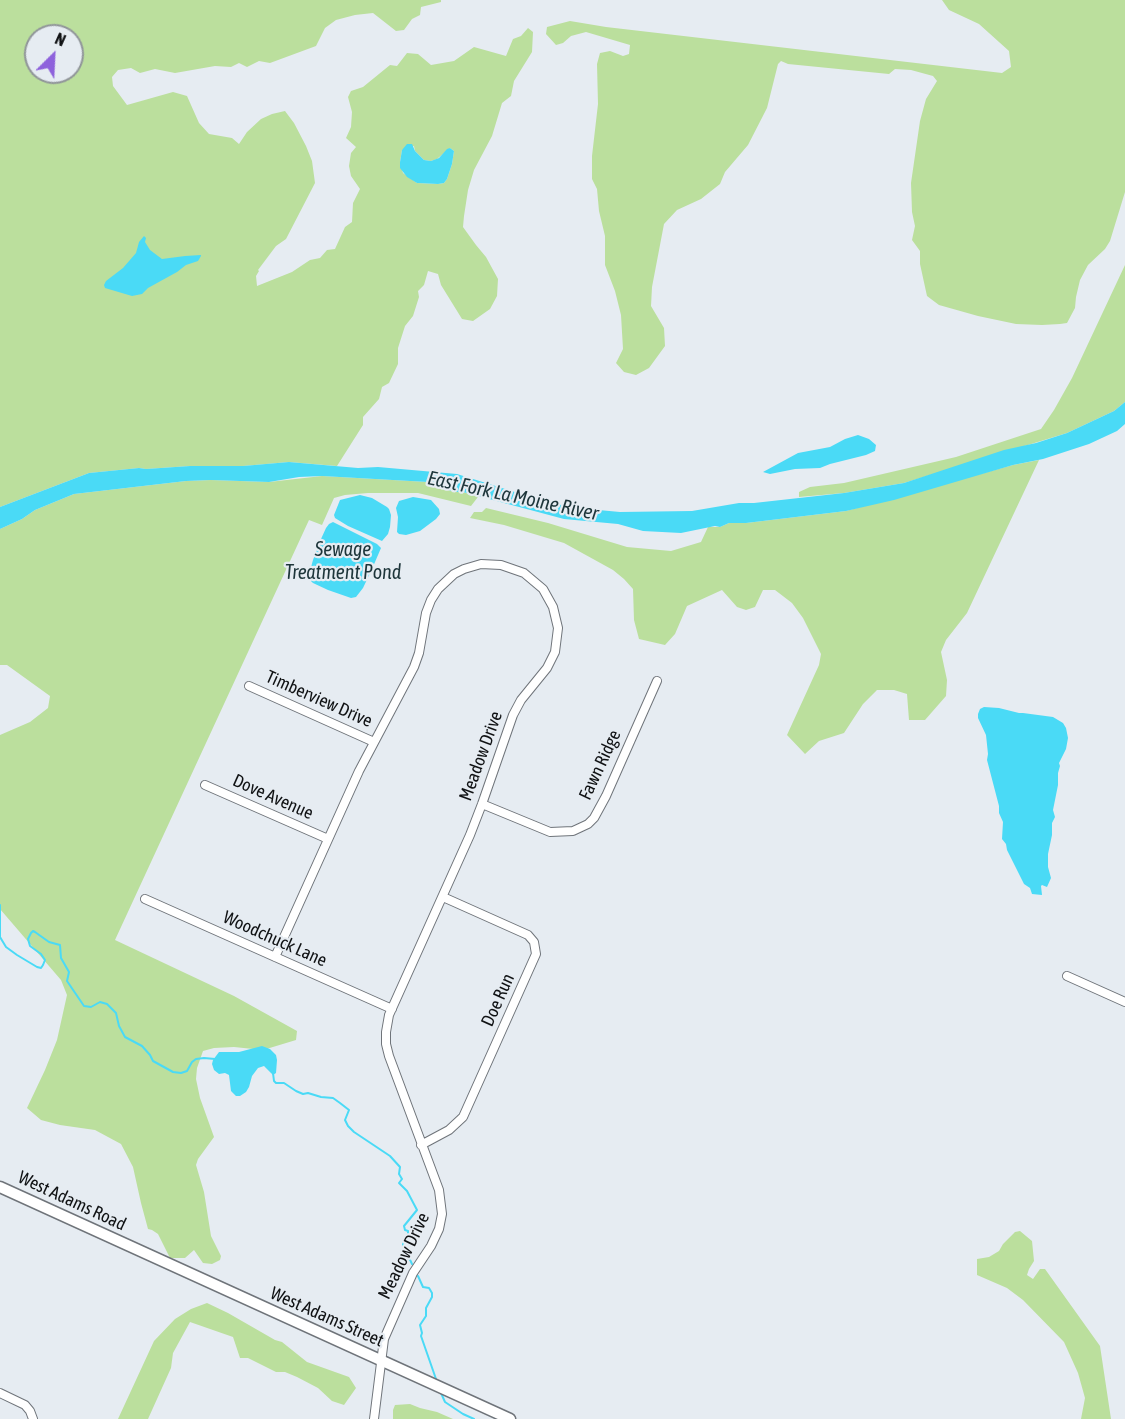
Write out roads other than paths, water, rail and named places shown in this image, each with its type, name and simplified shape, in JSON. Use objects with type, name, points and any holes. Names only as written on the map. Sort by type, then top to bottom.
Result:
[{"type":"street","name":"Meadow Drive","points":[[275,957],[359,771],[414,667],[431,600],[441,585],[454,574],[481,564],[501,565],[524,573],[543,590],[553,607],[558,628],[557,644],[551,663],[521,700],[513,715],[482,804],[392,1009],[386,1032],[387,1050],[439,1190],[442,1219],[431,1246],[413,1273],[384,1339],[374,1419]]},
{"type":"street","name":"Fawn Ridge","points":[[482,804],[549,832],[573,831],[588,824],[594,818],[606,796],[657,681]]},
{"type":"street","name":"Timberview Drive","points":[[249,686],[374,742]]},
{"type":"street","name":"Dove Avenue","points":[[205,785],[328,839]]},
{"type":"street","name":"Doe Run","points":[[421,1145],[449,1131],[463,1117],[536,954],[534,942],[528,935],[443,897]]},
{"type":"street","name":"Woodchuck Lane","points":[[145,899],[392,1009]]},
{"type":"street","points":[[1067,976],[1125,1002]]},
{"type":"street","name":"West Adams Road","points":[[0,1187],[130,1246]]},
{"type":"street","name":"West Adams Street","points":[[130,1246],[510,1419]]},
{"type":"street","points":[[0,1393],[25,1405],[33,1419]]},
{"type":"water","points":[[407,144],[412,144],[424,160],[431,161],[439,158],[450,148],[454,151],[452,164],[444,183],[417,183],[407,177],[400,168],[400,162],[402,150]]},
{"type":"water","points":[[144,236],[150,250],[162,259],[201,256],[198,261],[186,265],[142,294],[132,296],[105,288],[106,281],[123,268],[136,253],[139,242]]},
{"type":"water","name":"East Fork La Moine River","points":[[1125,402],[1125,424],[1117,431],[1089,444],[1043,459],[1013,465],[894,500],[846,511],[729,523],[720,527],[681,533],[643,531],[618,524],[564,519],[463,492],[454,492],[428,482],[322,476],[269,482],[186,481],[74,494],[35,510],[0,529],[0,507],[89,473],[139,468],[243,466],[289,462],[457,474],[547,502],[577,508],[620,512],[692,511],[739,503],[844,493],[904,483],[1004,450],[1067,433],[1114,411]]},
{"type":"water","points":[[858,435],[869,439],[876,445],[875,451],[820,468],[795,469],[770,474],[763,472],[798,453],[830,447]]},
{"type":"water","name":"Sewage Treatment Pond","points":[[360,495],[372,498],[389,509],[390,527],[382,541],[335,518],[340,500]]},
{"type":"water","name":"Sewage Treatment Pond","points":[[413,497],[431,500],[439,509],[440,514],[420,531],[406,535],[399,534],[396,508],[399,501]]},
{"type":"water","name":"Sewage Treatment Pond","points":[[333,522],[381,548],[363,588],[356,597],[351,598],[328,590],[308,578],[321,539],[326,528]]},
{"type":"water","points":[[984,707],[1053,717],[1063,723],[1066,728],[1068,738],[1066,749],[1059,763],[1053,810],[1055,817],[1052,823],[1048,854],[1051,878],[1047,887],[1041,886],[1042,895],[1032,894],[1030,888],[1024,884],[1002,839],[1003,822],[987,760],[986,735],[978,718],[980,709]]},
{"type":"water","points":[[262,1046],[270,1049],[276,1055],[276,1073],[273,1075],[264,1066],[258,1068],[246,1092],[236,1096],[231,1091],[229,1075],[219,1074],[214,1070],[213,1060],[219,1052],[239,1052]]},
{"type":"waterway","points":[[0,905],[0,937],[6,947],[41,968],[45,960],[30,946],[28,939],[31,933],[33,931],[49,942],[60,945],[61,958],[69,972],[67,981],[84,1006],[91,1007],[100,1002],[107,1004],[116,1013],[125,1037],[142,1046],[153,1061],[173,1072],[181,1073],[187,1071],[196,1059],[215,1059]]},
{"type":"waterway","points":[[273,1073],[276,1083],[284,1083],[303,1094],[333,1098],[340,1103],[349,1110],[345,1120],[348,1126],[390,1156],[400,1167],[399,1174],[402,1179],[399,1183],[407,1191],[417,1210],[404,1226],[408,1231],[408,1236],[404,1239],[403,1245],[412,1264]]},
{"type":"waterway","points":[[418,1276],[423,1287],[429,1288],[432,1293],[426,1308],[426,1316],[420,1325],[421,1336],[436,1379]]},
{"type":"waterway","points":[[441,1393],[445,1402],[474,1419]]}]
